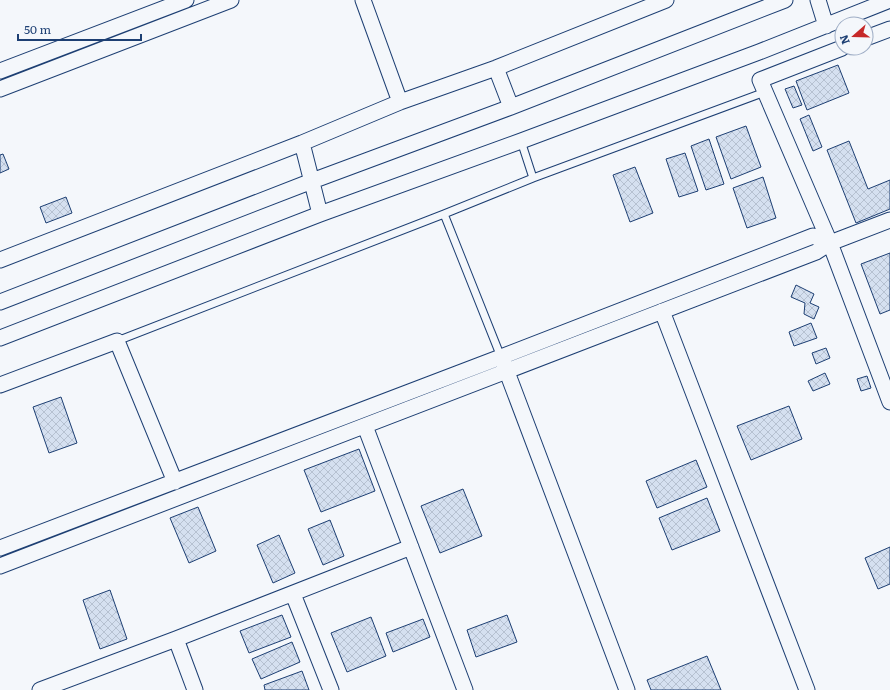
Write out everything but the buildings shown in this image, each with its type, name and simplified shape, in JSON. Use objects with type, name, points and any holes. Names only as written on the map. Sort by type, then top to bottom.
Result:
[{"type":"street","points":[[0,71],[186,0]]},
{"type":"street","points":[[0,89],[231,0]]},
{"type":"street","points":[[363,0],[400,102]]},
{"type":"street","points":[[0,260],[302,143],[400,102],[496,68],[666,0]]},
{"type":"street","points":[[0,302],[312,181],[511,107],[785,0]]},
{"type":"street","points":[[818,0],[826,26]]},
{"type":"street","points":[[0,338],[320,214],[521,142],[826,26],[890,0]]},
{"type":"street","points":[[874,35],[890,29]]},
{"type":"street","points":[[834,52],[762,86],[830,243],[890,401]]},
{"type":"street","points":[[496,68],[511,107]]},
{"type":"street","points":[[302,143],[320,214]]},
{"type":"street","points":[[0,566],[816,252],[830,243],[890,220]]},
{"type":"street","points":[[0,548],[501,357],[812,236],[830,243]]},
{"type":"street","points":[[662,311],[807,690]]},
{"type":"street","points":[[0,385],[118,341],[175,482]]},
{"type":"street","points":[[501,357],[628,690]]},
{"type":"street","points":[[365,426],[465,690]]},
{"type":"street","points":[[40,690],[293,594],[411,547]]},
{"type":"street","points":[[293,594],[331,690]]},
{"type":"street","points":[[176,639],[195,690]]},
{"type":"lane","points":[[118,341],[444,214],[762,86]]},
{"type":"lane","points":[[521,142],[533,178]]},
{"type":"lane","points":[[444,214],[501,357]]}]
